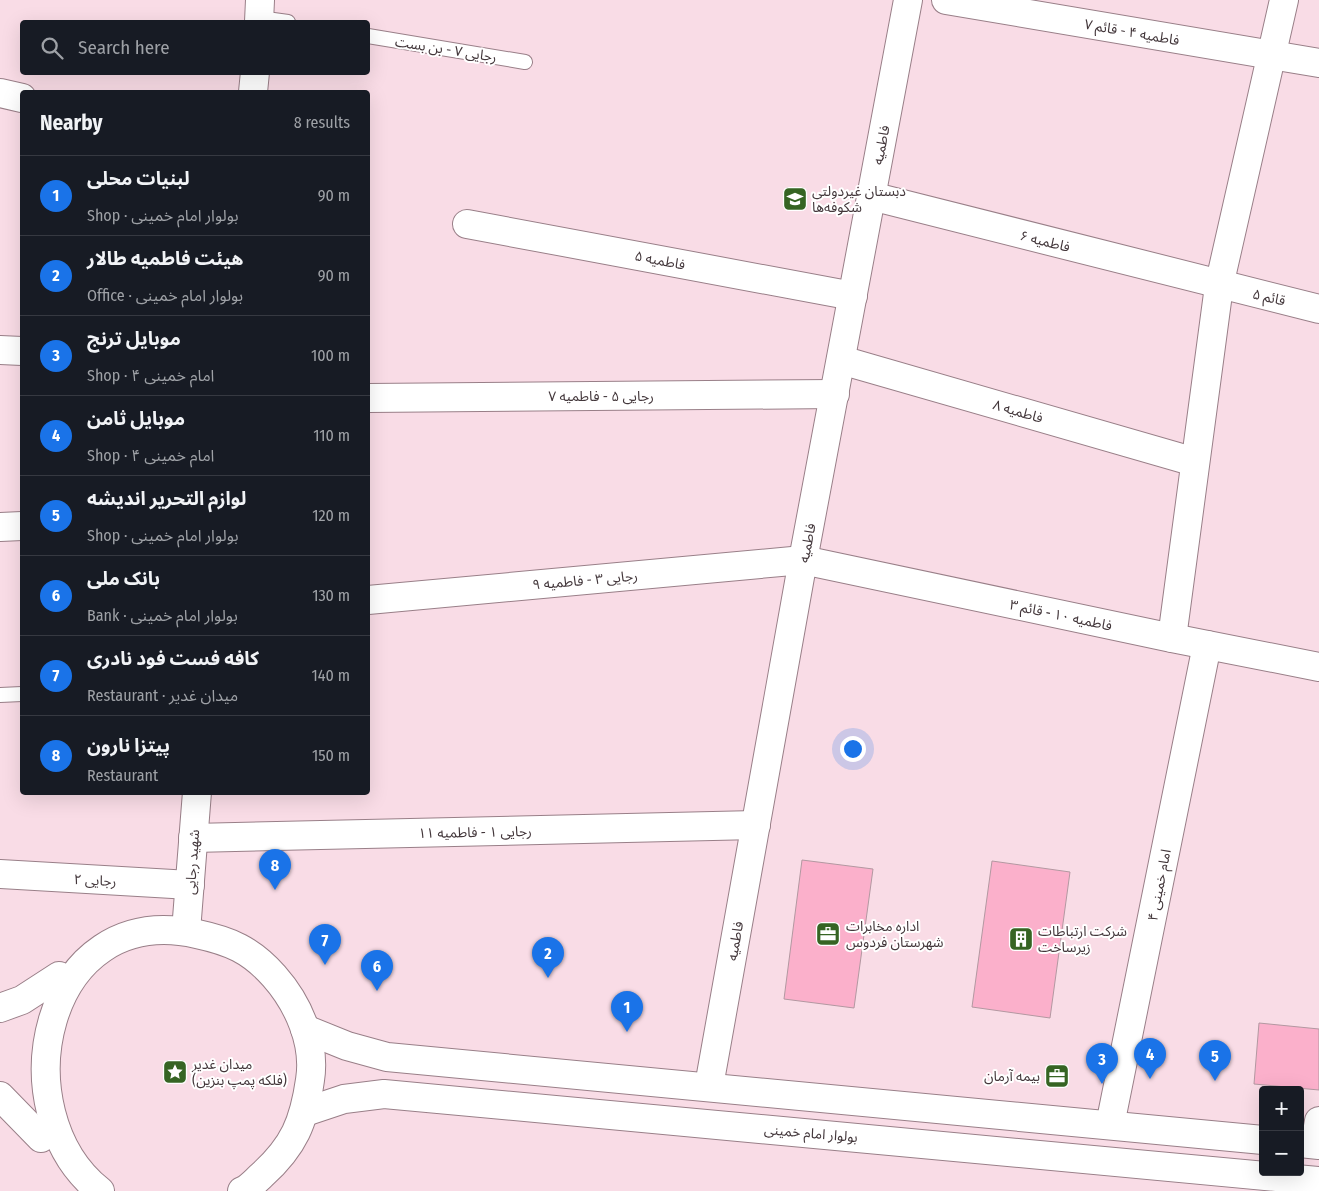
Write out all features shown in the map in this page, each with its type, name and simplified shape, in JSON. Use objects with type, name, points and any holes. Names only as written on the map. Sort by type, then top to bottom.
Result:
[{"type":"street","name":"فاطمیه","points":[[709,1086],[803,560],[908,0]]},
{"type":"street","name":"فاطمیه ۴ - قائم ۷","points":[[946,0],[1319,63]]},
{"type":"street","points":[[1172,638],[1219,286],[1284,0]]},
{"type":"street","points":[[253,90],[255,75]]},
{"type":"street","points":[[0,93],[20,98]]},
{"type":"street","name":"فاطمیه ۶","points":[[871,196],[1219,286]]},
{"type":"street","name":"فاطمیه ۵","points":[[467,224],[853,296]]},
{"type":"street","name":"قائم ۵","points":[[1219,286],[1319,309]]},
{"type":"street","points":[[0,350],[20,352]]},
{"type":"street","name":"فاطمیه ۸","points":[[841,360],[1196,462]]},
{"type":"street","name":"رجایی ۵ - فاطمیه ۷","points":[[370,398],[835,394]]},
{"type":"street","points":[[0,527],[20,526]]},
{"type":"street","name":"رجایی ۳ - فاطمیه ۹","points":[[370,600],[803,560]]},
{"type":"street","name":"فاطمیه ۱۰ - قائم ۳","points":[[803,560],[1319,667]]},
{"type":"street","name":"امام خمینی ۴","points":[[1110,1125],[1207,645]]},
{"type":"street","name":"شهید رجایی","points":[[186,932],[197,795]]},
{"type":"street","name":"رجایی ۱ - فاطمیه ۱۱","points":[[193,838],[756,825]]},
{"type":"street","name":"رجایی ۲","points":[[0,874],[190,885]]},
{"type":"street","points":[[0,1008],[22,1000],[71,969],[105,944],[146,930],[186,932],[227,941],[261,962],[288,992],[305,1029],[312,1070],[305,1112],[283,1156],[242,1191]]},
{"type":"street","points":[[58,1156],[38,1120],[29,1080],[31,1047],[32,1039],[46,1001],[71,969]]},
{"type":"street","points":[[305,1029],[347,1046],[387,1057],[1259,1140]]},
{"type":"street","name":"بولوار امام خمینی","points":[[305,1112],[344,1100],[384,1094],[1319,1181]]},
{"type":"street","points":[[0,1096],[84,1182],[100,1191]]},
{"type":"lane","points":[[259,13],[282,20]]},
{"type":"lane","name":"رجایی ۷ - بن بست","points":[[370,36],[525,62]]},
{"type":"lane","points":[[0,695],[20,694]]},
{"type":"building","name":"اداره مخابرات شهرستان فردوس","points":[[802,860],[873,869],[854,1008],[784,999]]},
{"type":"building","name":"شرکت ارتباطات زیرساخت","points":[[992,861],[1070,872],[1050,1018],[972,1007]]},
{"type":"building","points":[[1259,1023],[1319,1029],[1319,1090],[1304,1089],[1304,1086],[1254,1084]]},
{"type":"place","name":"دبستان غیردولتی شکوفه‌ها","points":[[795,199]]},
{"type":"place","name":"پیتزا نارون","points":[[275,890]]},
{"type":"place","name":"اداره مخابرات شهرستان فردوس","points":[[828,934]]},
{"type":"place","name":"شرکت ارتباطات زیرساخت","points":[[1021,939]]},
{"type":"place","name":"کافه فست فود نادری","points":[[325,965]]},
{"type":"place","name":"هيئت فاطمیه طالار","points":[[548,978]]},
{"type":"place","name":"بانک ملی","points":[[377,991]]},
{"type":"place","name":"لبنیات محلی","points":[[627,1032]]},
{"type":"place","name":"میدان غدیر (فلکه پمپ بنزین)","points":[[175,1072]]},
{"type":"place","name":"بیمه آرمان","points":[[1057,1076]]},
{"type":"place","name":"موبایل ثامن","points":[[1150,1079]]},
{"type":"place","name":"لوازم التحریر اندیشه","points":[[1215,1081]]},
{"type":"place","name":"موبایل ترنج","points":[[1102,1084]]}]
